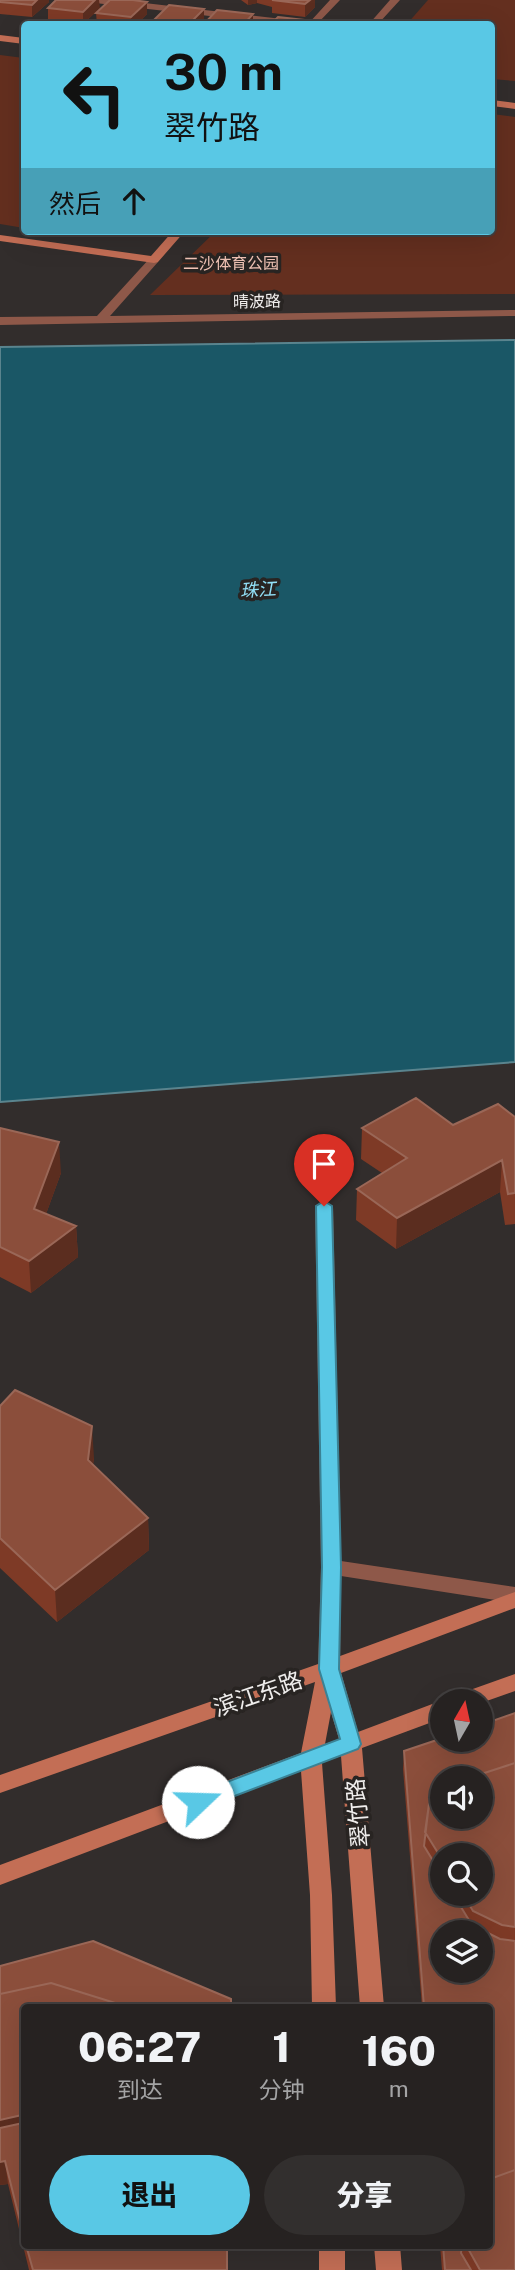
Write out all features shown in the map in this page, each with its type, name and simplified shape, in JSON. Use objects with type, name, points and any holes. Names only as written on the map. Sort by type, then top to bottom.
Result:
[{"type":"main road","points":[[0,38],[21,41]]},
{"type":"main road","points":[[495,95],[515,97]]},
{"type":"main road","points":[[495,103],[515,106]]},
{"type":"main road","points":[[0,238],[154,260],[176,235]]},
{"type":"main road","name":"滨江东路","points":[[0,1784],[329,1669],[515,1597]]},
{"type":"main road","name":"翠竹路","points":[[329,1669],[351,1744],[372,2004]]},
{"type":"main road","name":"翠竹路","points":[[324,2004],[321,1895],[311,1759],[329,1669]]},
{"type":"main road","points":[[494,1690],[515,1682]]},
{"type":"main road","points":[[0,1874],[430,1714]]},
{"type":"main road","points":[[331,2249],[332,2270]]},
{"type":"main road","points":[[387,2249],[388,2270]]},
{"type":"street","points":[[95,0],[274,21]]},
{"type":"street","points":[[315,21],[335,0]]},
{"type":"street","points":[[376,21],[395,0]]},
{"type":"street","points":[[101,319],[154,260]]},
{"type":"street","name":"晴波路","points":[[0,321],[515,313]]},
{"type":"street","points":[[324,1206],[331,1567],[329,1669]]},
{"type":"street","points":[[331,1567],[515,1597]]},
{"type":"green space","points":[[428,0],[515,0],[515,81],[495,79],[495,21],[410,21]]},
{"type":"green space","points":[[0,55],[21,58],[21,228],[0,224]]},
{"type":"green space","name":"二沙体育公园","points":[[495,114],[515,117],[515,294],[150,295],[212,235],[495,235]]},
{"type":"water","name":"珠江","points":[[515,340],[515,1062],[0,1102],[0,347]]},
{"type":"building","points":[[0,0],[37,0],[32,5]]},
{"type":"building","points":[[56,0],[95,0],[83,12],[48,8]]},
{"type":"building","points":[[110,0],[147,2],[131,17],[96,13]]},
{"type":"building","points":[[272,0],[310,0],[305,4]]},
{"type":"building","points":[[169,5],[204,9],[192,21],[153,21]]},
{"type":"building","points":[[217,10],[253,14],[247,21],[207,21]]},
{"type":"building","points":[[278,17],[314,21],[274,21]]},
{"type":"building","points":[[416,1098],[453,1125],[498,1104],[515,1117],[515,1193],[508,1194],[502,1160],[397,1218],[357,1189],[407,1158],[362,1128]]},
{"type":"building","points":[[0,1128],[59,1142],[34,1209],[76,1226],[29,1261],[0,1247]]},
{"type":"building","points":[[15,1390],[92,1426],[88,1460],[148,1518],[55,1590],[0,1538],[0,1406]]},
{"type":"building","points":[[515,1713],[515,1763],[493,1770],[493,1766],[430,1766],[430,1803],[424,1846],[430,1856],[430,1906],[460,1906],[469,1920],[430,1920],[430,1983],[493,1983],[493,1936],[515,1941],[515,2170],[493,2178],[493,2004],[424,2004],[404,1751],[430,1742],[430,1752],[494,1752],[494,1720]]},
{"type":"building","points":[[515,1763],[515,1927],[502,1925],[473,1911],[470,1906],[493,1906],[493,1843],[432,1843],[425,1832],[430,1803],[430,1829],[493,1829],[493,1770]]},
{"type":"building","points":[[93,1941],[231,1999],[231,2004],[118,2004],[51,1983],[0,1994],[0,1966]]},
{"type":"building","points":[[51,1983],[118,2004],[21,2004],[21,2115],[0,2120],[0,1994]]},
{"type":"building","points":[[21,2123],[21,2225],[5,2161],[0,2162],[0,2128]]},
{"type":"building","points":[[515,2170],[515,2270],[480,2270],[468,2249],[493,2249],[493,2178]]},
{"type":"building","points":[[27,2249],[227,2249],[227,2270],[33,2270]]},
{"type":"building","points":[[443,2249],[462,2249],[461,2253],[471,2270],[445,2270]]},
{"type":"route","points":[[198,1802],[351,1744],[329,1669],[331,1567],[324,1206]]}]
